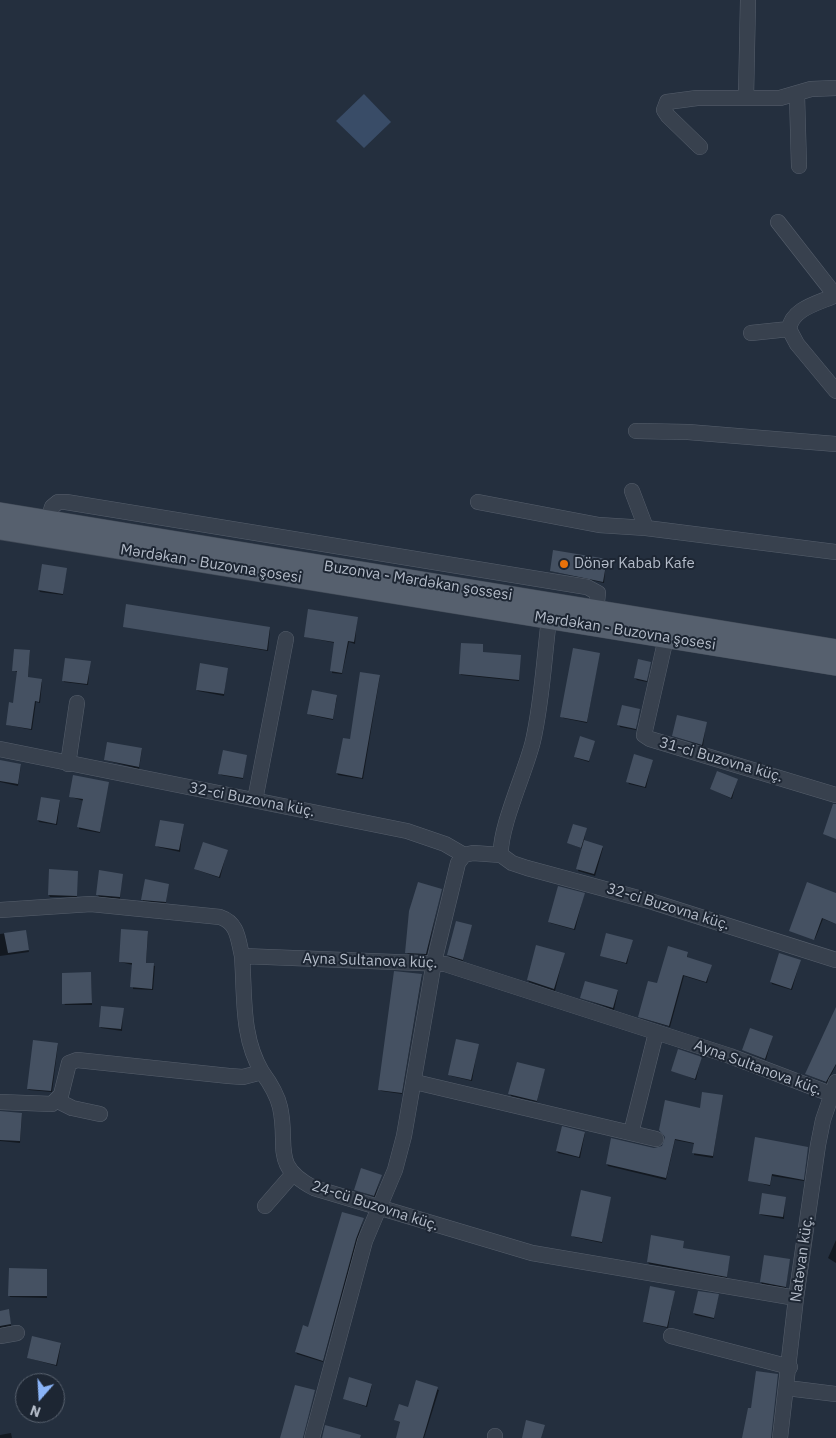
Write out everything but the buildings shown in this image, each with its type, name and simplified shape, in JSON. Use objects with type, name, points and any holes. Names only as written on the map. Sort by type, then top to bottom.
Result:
[{"type":"main road","name":"Buzonva - Mərdəkan şossesi","points":[[0,512],[836,649]]},
{"type":"main road","name":"Mərdəkan - Buzovna şosesi","points":[[0,530],[836,666]]},
{"type":"street","points":[[746,98],[748,0]]},
{"type":"street","points":[[700,147],[668,116],[664,110],[667,102],[697,98],[780,98],[797,95],[811,89],[836,88]]},
{"type":"street","points":[[797,95],[798,166]]},
{"type":"street","points":[[778,222],[836,295],[800,311],[792,317],[789,329],[797,344],[836,391]]},
{"type":"street","points":[[751,333],[789,329]]},
{"type":"street","points":[[636,431],[688,432],[836,444]]},
{"type":"street","points":[[632,491],[646,528]]},
{"type":"street","points":[[48,520],[52,507],[58,502],[587,587],[598,593],[596,610]]},
{"type":"street","points":[[478,502],[599,525],[646,528],[836,552]]},
{"type":"street","points":[[134,534],[137,514]]},
{"type":"street","points":[[276,557],[279,537]]},
{"type":"street","points":[[501,855],[502,839],[528,762],[537,723],[548,619]]},
{"type":"street","name":"31-ci Buzovna küç.","points":[[666,638],[644,735],[650,739],[836,795]]},
{"type":"street","points":[[255,800],[286,639]]},
{"type":"street","points":[[68,764],[78,703]]},
{"type":"street","name":"32-ci Buzovna küç.","points":[[0,749],[407,831],[445,844],[464,855],[473,853],[501,855],[512,863],[527,868],[653,902],[836,960]]},
{"type":"street","points":[[312,1438],[362,1250],[395,1170],[415,1082],[434,962],[458,863],[464,855]]},
{"type":"street","points":[[0,910],[91,904],[220,917],[229,920],[235,928],[242,956]]},
{"type":"street","name":"Ayna Sultanova küç.","points":[[242,956],[434,962],[461,968],[834,1091]]},
{"type":"street","name":"24-cü Buzovna küç.","points":[[242,956],[250,1050],[272,1087],[280,1106],[285,1159],[292,1175],[314,1188],[532,1253],[796,1298]]},
{"type":"street","points":[[631,1133],[656,1033]]},
{"type":"street","points":[[58,1101],[69,1063],[76,1060],[243,1077],[262,1072]]},
{"type":"street","points":[[415,1082],[656,1139]]},
{"type":"street","name":"Natəvan küç.","points":[[780,1438],[790,1367],[796,1298],[818,1145],[834,1091]]},
{"type":"street","points":[[0,1102],[44,1104],[58,1101],[72,1108],[100,1114]]},
{"type":"street","points":[[265,1206],[292,1175]]},
{"type":"street","points":[[0,1336],[17,1333]]},
{"type":"street","points":[[671,1336],[790,1367]]},
{"type":"street","points":[[787,1388],[836,1394]]},
{"type":"water","points":[[364,94],[391,122],[364,148],[336,121]]},
{"type":"place","name":"Dönər Kabab Kafe","points":[[564,564]]}]
